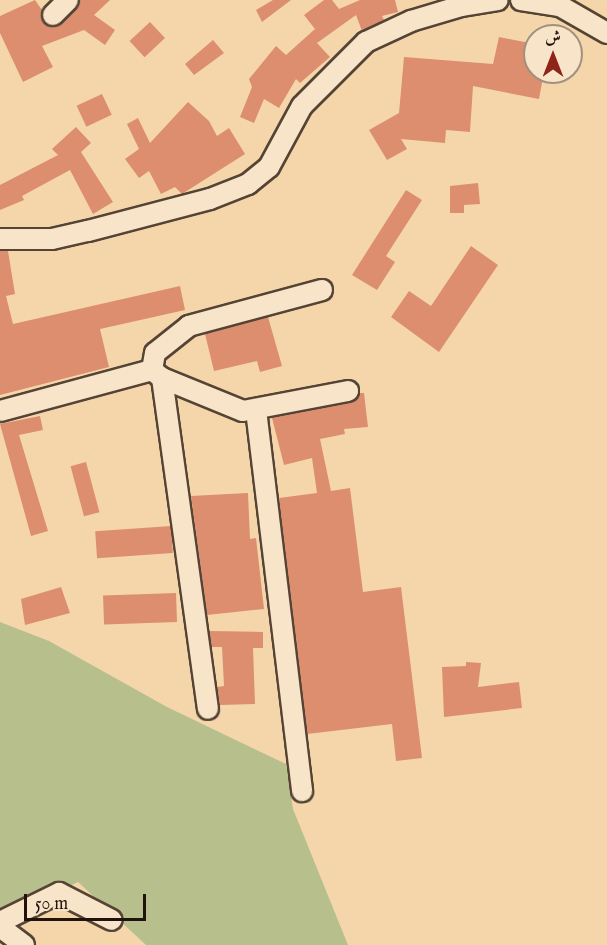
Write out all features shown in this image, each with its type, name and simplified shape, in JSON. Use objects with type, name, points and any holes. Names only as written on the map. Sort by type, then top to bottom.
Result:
[{"type":"street","points":[[53,15],[68,0]]},
{"type":"street","points":[[0,239],[29,240],[79,233],[210,199],[248,184],[269,167],[302,106],[341,64],[366,42],[411,21],[461,6],[498,0]]},
{"type":"street","points":[[521,0],[560,6],[607,33]]},
{"type":"street","points":[[208,709],[155,353],[189,326],[322,290]]},
{"type":"street","points":[[0,411],[157,374],[217,402],[243,411],[348,391]]},
{"type":"street","points":[[256,410],[302,791]]},
{"type":"street","points":[[0,922],[59,893],[112,920]]},
{"type":"street","points":[[0,927],[24,945]]},
{"type":"green space","points":[[0,622],[49,641],[167,707],[286,764],[293,809],[348,945],[146,945],[78,882],[0,920]]},
{"type":"building","points":[[35,0],[42,10],[44,23],[50,27],[61,23],[80,0],[110,0],[94,15],[115,30],[105,45],[84,30],[42,46],[53,67],[23,82],[0,33],[0,16]]},
{"type":"building","points":[[273,0],[291,0],[262,22],[256,10]]},
{"type":"building","points":[[324,0],[332,0],[339,9],[360,0],[395,0],[398,12],[382,16],[384,20],[362,31],[356,15],[317,43],[330,57],[300,83],[296,79],[279,108],[264,99],[254,123],[240,117],[252,87],[249,79],[276,46],[286,55],[315,29],[304,15]]},
{"type":"building","points":[[150,22],[165,38],[145,57],[130,41]]},
{"type":"building","points":[[499,37],[523,42],[523,84],[542,84],[539,99],[473,86],[470,132],[446,130],[445,143],[401,139],[407,149],[387,160],[369,130],[399,113],[404,57],[493,64]]},
{"type":"building","points":[[213,40],[224,53],[194,75],[185,64]]},
{"type":"building","points":[[102,94],[112,115],[86,127],[77,106]]},
{"type":"building","points":[[188,102],[209,121],[217,136],[229,128],[245,154],[182,194],[175,187],[161,194],[149,171],[139,178],[125,159],[139,149],[127,124],[138,118],[150,143]]},
{"type":"building","points":[[76,127],[91,143],[81,152],[113,202],[93,214],[70,170],[22,196],[24,200],[0,210],[0,185],[58,155],[52,149]]},
{"type":"building","points":[[478,183],[480,204],[464,205],[464,213],[450,213],[450,186]]},
{"type":"building","points":[[406,190],[422,200],[386,256],[395,262],[377,290],[352,275]]},
{"type":"building","points":[[471,246],[498,265],[439,352],[391,317],[409,291],[431,306]]},
{"type":"building","points":[[0,251],[8,251],[15,294],[6,296],[13,324],[180,286],[185,310],[100,329],[109,367],[0,395]]},
{"type":"building","points":[[268,317],[282,366],[260,372],[257,361],[214,371],[205,334]]},
{"type":"building","points":[[360,393],[364,393],[368,427],[344,429],[345,434],[320,439],[331,491],[350,488],[363,592],[401,587],[422,758],[396,761],[392,724],[307,734],[279,498],[317,493],[312,458],[284,465],[272,418],[350,403]]},
{"type":"building","points":[[40,416],[43,430],[19,435],[48,531],[31,536],[0,424]]},
{"type":"building","points":[[86,462],[99,512],[84,516],[71,466]]},
{"type":"building","points":[[248,493],[250,539],[256,538],[264,609],[207,615],[191,496]]},
{"type":"building","points":[[171,526],[173,553],[97,558],[95,531]]},
{"type":"building","points":[[61,587],[70,613],[25,625],[21,599]]},
{"type":"building","points":[[176,593],[177,622],[104,625],[103,596]]},
{"type":"building","points":[[209,631],[263,632],[263,648],[253,648],[255,704],[220,705],[217,687],[224,686],[222,647],[211,647]]},
{"type":"building","points":[[466,662],[481,663],[478,687],[519,682],[522,708],[444,717],[442,667],[466,666]]}]
